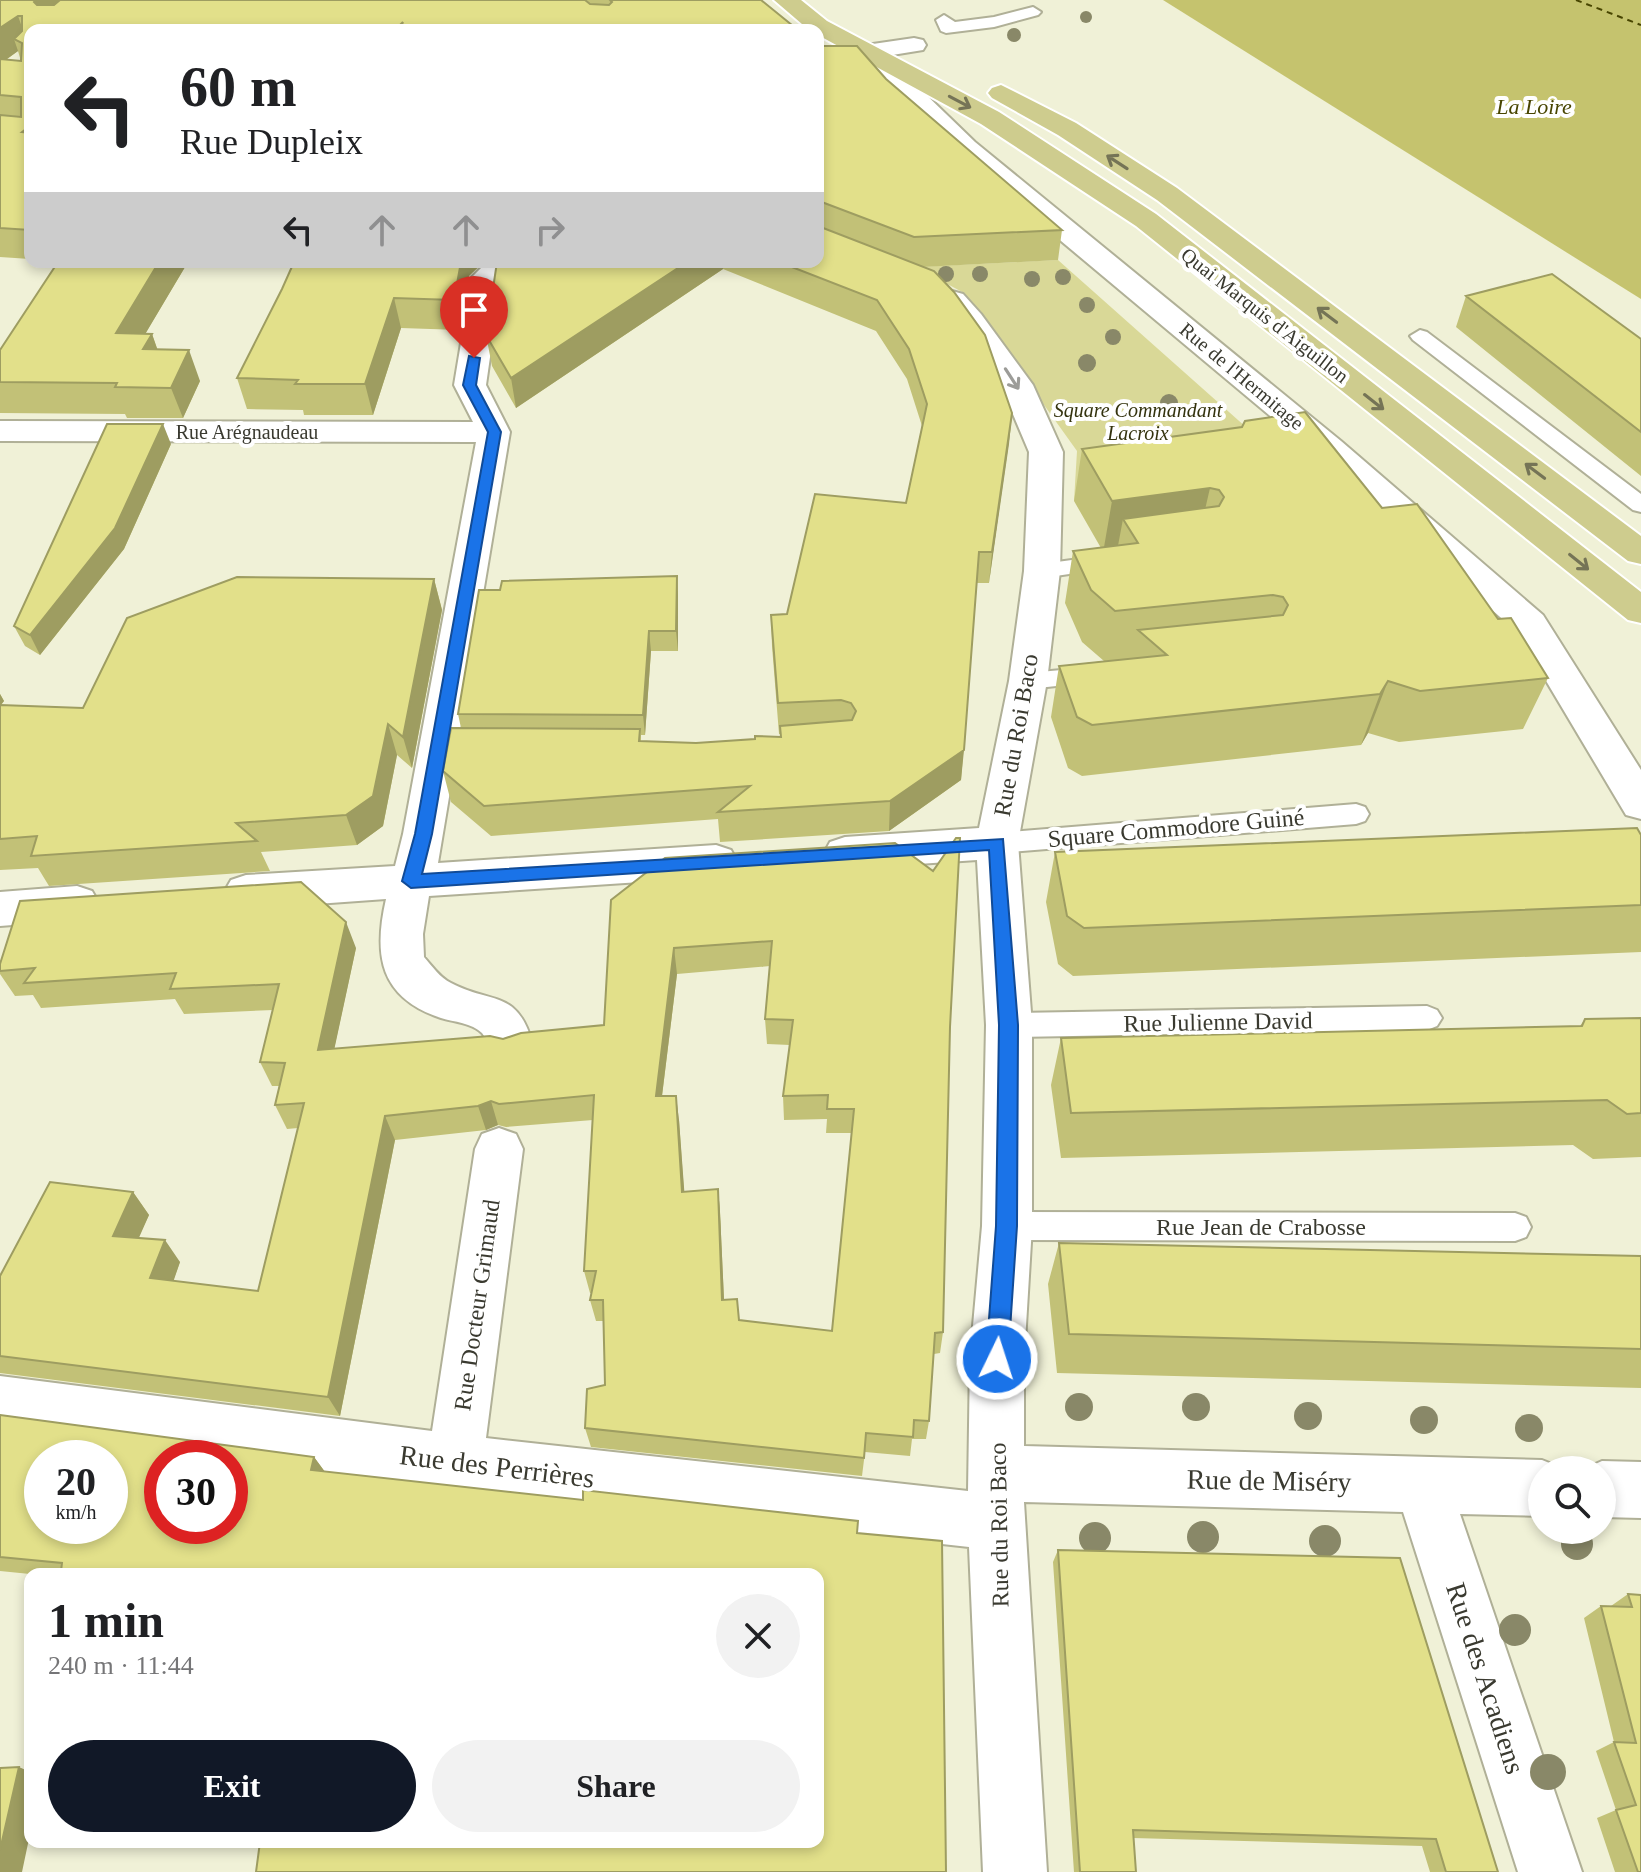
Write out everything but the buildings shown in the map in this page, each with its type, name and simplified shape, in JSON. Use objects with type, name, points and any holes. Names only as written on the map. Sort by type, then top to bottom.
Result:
[{"type":"main road","name":"Quai Marquis d'Aiguillon","points":[[786,0],[816,24]]},
{"type":"main road","name":"Quai Marquis d'Aiguillon","points":[[824,27],[874,40],[1146,220],[1641,611]]},
{"type":"main road","name":"Quai Marquis d'Aiguillon","points":[[914,45],[1067,129],[1167,194],[1641,553]]},
{"type":"street","points":[[824,57],[874,40],[914,45]]},
{"type":"street","name":"Rue de l'Hermitage","points":[[874,40],[966,148],[1329,448],[1530,624],[1641,804]]},
{"type":"street","points":[[497,268],[487,277],[470,385],[494,432],[455,746],[411,881],[402,936],[402,962],[422,986],[437,997],[481,1010],[500,1021],[508,1031],[509,1042]]},
{"type":"street","name":"Rue du Roi Baco","points":[[931,287],[945,293],[970,320],[1017,385],[1046,452],[1042,571],[1028,681],[997,843],[1009,1025],[1007,1226],[997,1359],[996,1497],[1015,1872]]},
{"type":"street","name":"Rue Arégnaudeau","points":[[0,431],[494,432]]},
{"type":"street","points":[[805,855],[997,843]]},
{"type":"street","points":[[215,894],[759,858]]},
{"type":"street","points":[[0,909],[123,900]]},
{"type":"street","name":"Rue Docteur Grimaud","points":[[455,1462],[499,1149]]},
{"type":"street","name":"Rue des Perrières","points":[[0,1402],[455,1462],[996,1497]]},
{"type":"street","name":"Rue de Miséry","points":[[996,1497],[1422,1484],[1528,1488]]},
{"type":"street","name":"Rue des Acadiens","points":[[1422,1484],[1550,1872]]},
{"type":"street","points":[[1616,1489],[1641,1490]]},
{"type":"lane","points":[[944,20],[949,24],[946,28],[1033,12]]},
{"type":"lane","points":[[1420,336],[1641,505]]},
{"type":"lane","points":[[1042,571],[1137,558]]},
{"type":"lane","points":[[1028,681],[1115,673]]},
{"type":"lane","name":"Square Commodore Guiné","points":[[997,843],[1356,814]]},
{"type":"lane","name":"Rue Julienne David","points":[[1009,1025],[1427,1018]]},
{"type":"lane","name":"Rue Jean de Crabosse","points":[[1007,1226],[1515,1227]]},
{"type":"green space","name":"Square Commandant Lacroix","points":[[1058,260],[1274,452],[1074,501],[1077,451],[964,293],[916,267]]},
{"type":"water","name":"La Loire","points":[[1163,0],[1641,0],[1641,299]]},
{"type":"ferry route","points":[[1576,0],[1641,25]]},
{"type":"route","points":[[474,358],[470,385],[494,432],[424,834],[411,881],[997,843],[1009,1025],[1007,1226],[997,1359]]}]
